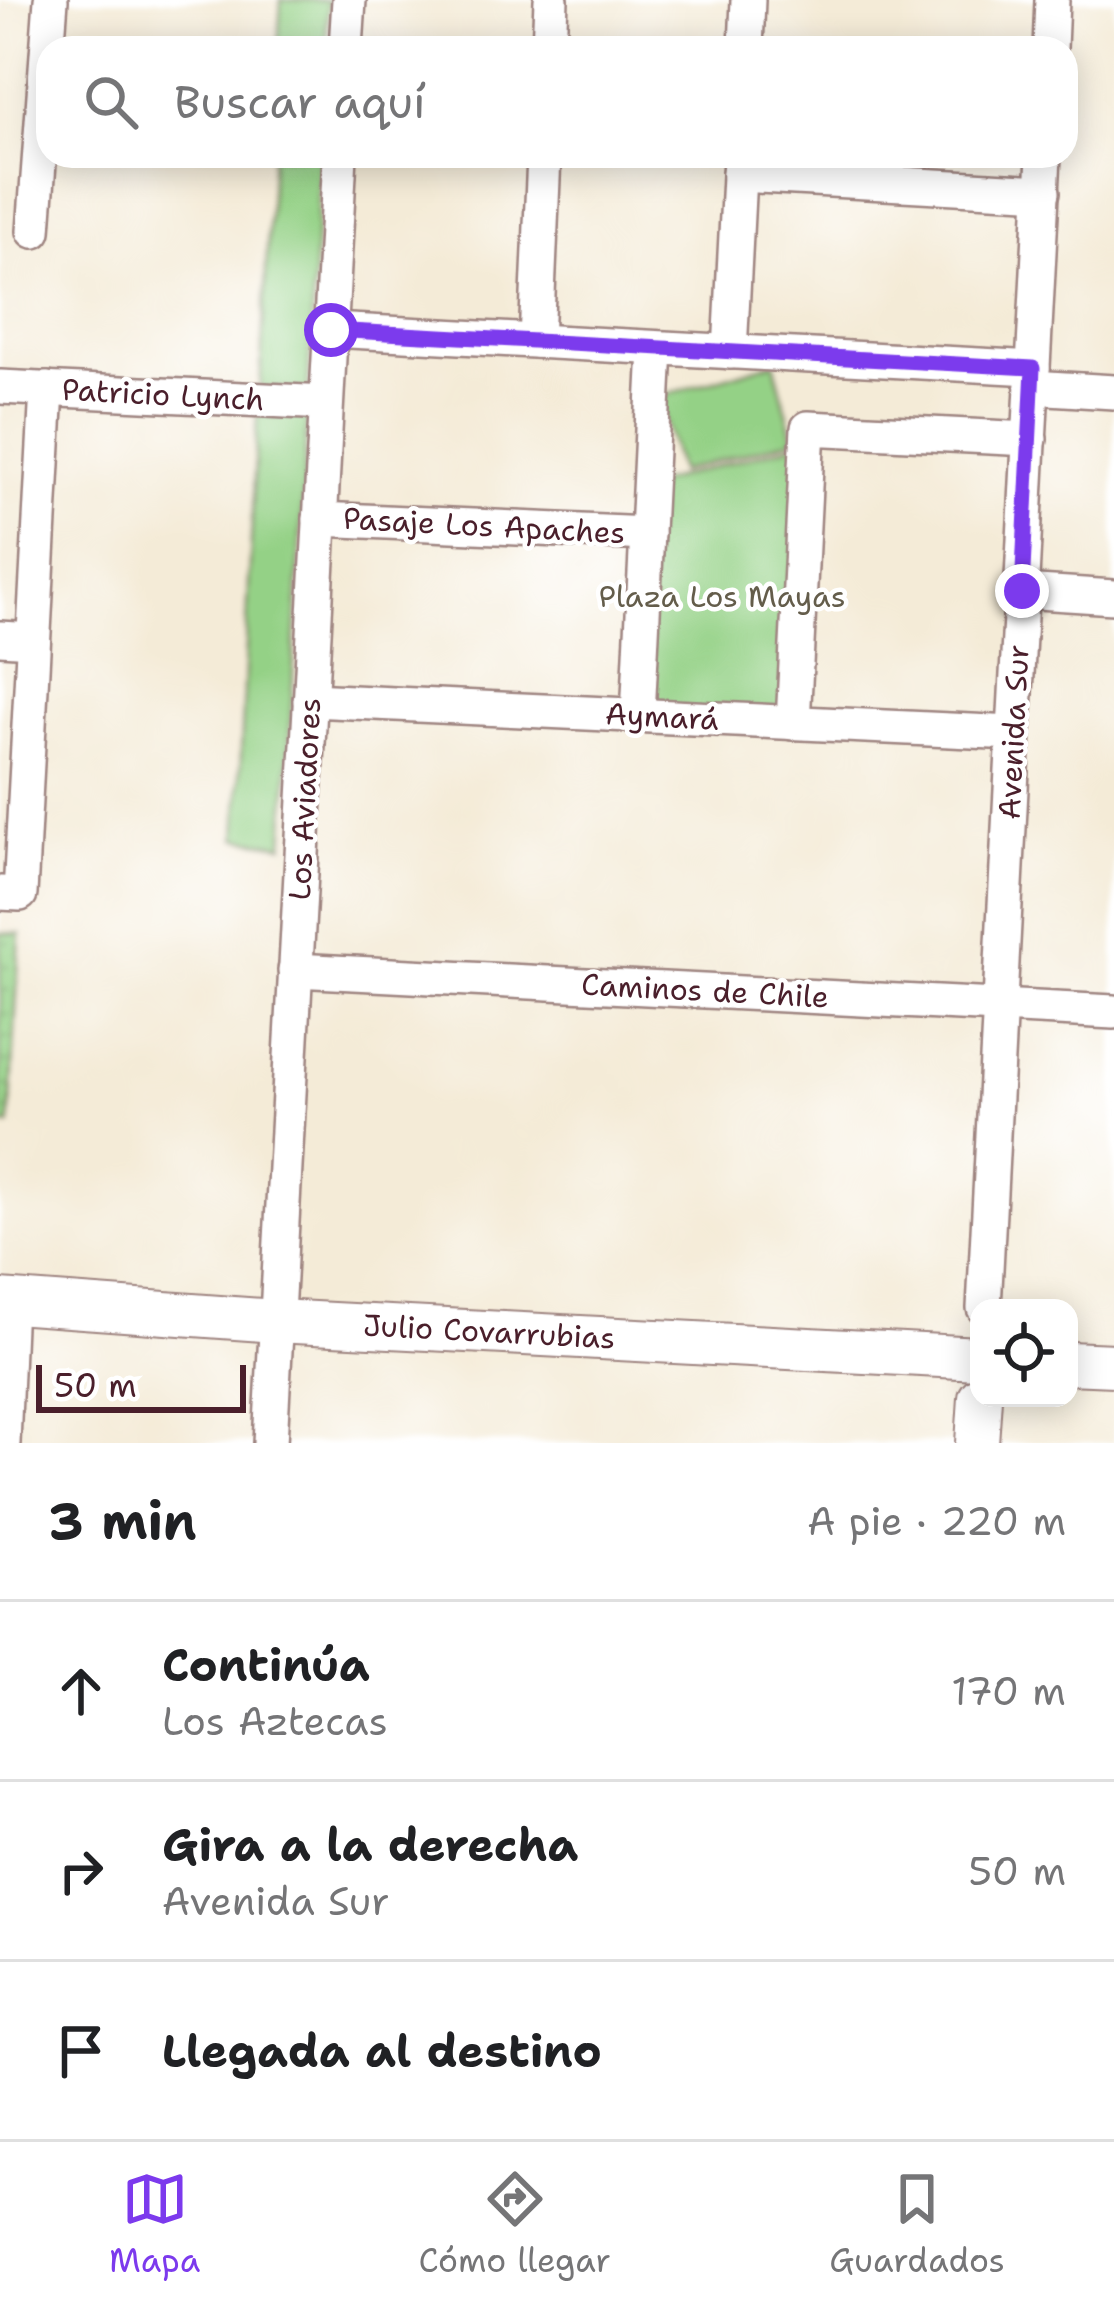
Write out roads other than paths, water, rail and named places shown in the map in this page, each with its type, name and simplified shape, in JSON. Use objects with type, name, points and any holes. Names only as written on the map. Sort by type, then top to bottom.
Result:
[{"type":"street","points":[[48,36],[51,0]]},
{"type":"street","points":[[347,36],[349,0]]},
{"type":"street","points":[[550,36],[551,0]]},
{"type":"street","points":[[746,36],[748,0]]},
{"type":"street","points":[[1050,36],[1052,0]]},
{"type":"street","points":[[34,231],[39,168]]},
{"type":"street","name":"Los Aviadores","points":[[270,1443],[339,168]]},
{"type":"street","points":[[536,341],[543,168]]},
{"type":"street","points":[[730,352],[740,168]]},
{"type":"street","points":[[764,168],[1042,191]]},
{"type":"street","name":"Avenida Sur","points":[[984,1299],[1043,168]]},
{"type":"street","points":[[331,330],[730,352],[1033,377],[1114,392]]},
{"type":"street","points":[[638,716],[656,348]]},
{"type":"street","name":"Patricio Lynch","points":[[0,387],[326,403]]},
{"type":"street","points":[[10,894],[17,639],[47,389]]},
{"type":"street","points":[[793,723],[808,428],[1030,440]]},
{"type":"street","name":"Pasaje Los Apaches","points":[[320,519],[647,533]]},
{"type":"street","points":[[1022,591],[1114,597]]},
{"type":"street","name":"Aymará","points":[[310,700],[1014,733]]},
{"type":"street","name":"Caminos de Chile","points":[[295,970],[1114,1012]]},
{"type":"street","points":[[3,1443],[4,1302]]},
{"type":"street","name":"Julio Covarrubias","points":[[4,1302],[970,1358]]},
{"type":"street","points":[[1078,1363],[1114,1365]]},
{"type":"street","points":[[977,1443],[979,1407]]},
{"type":"park label","name":"Plaza Los Mayas","points":[[722,597]]}]
